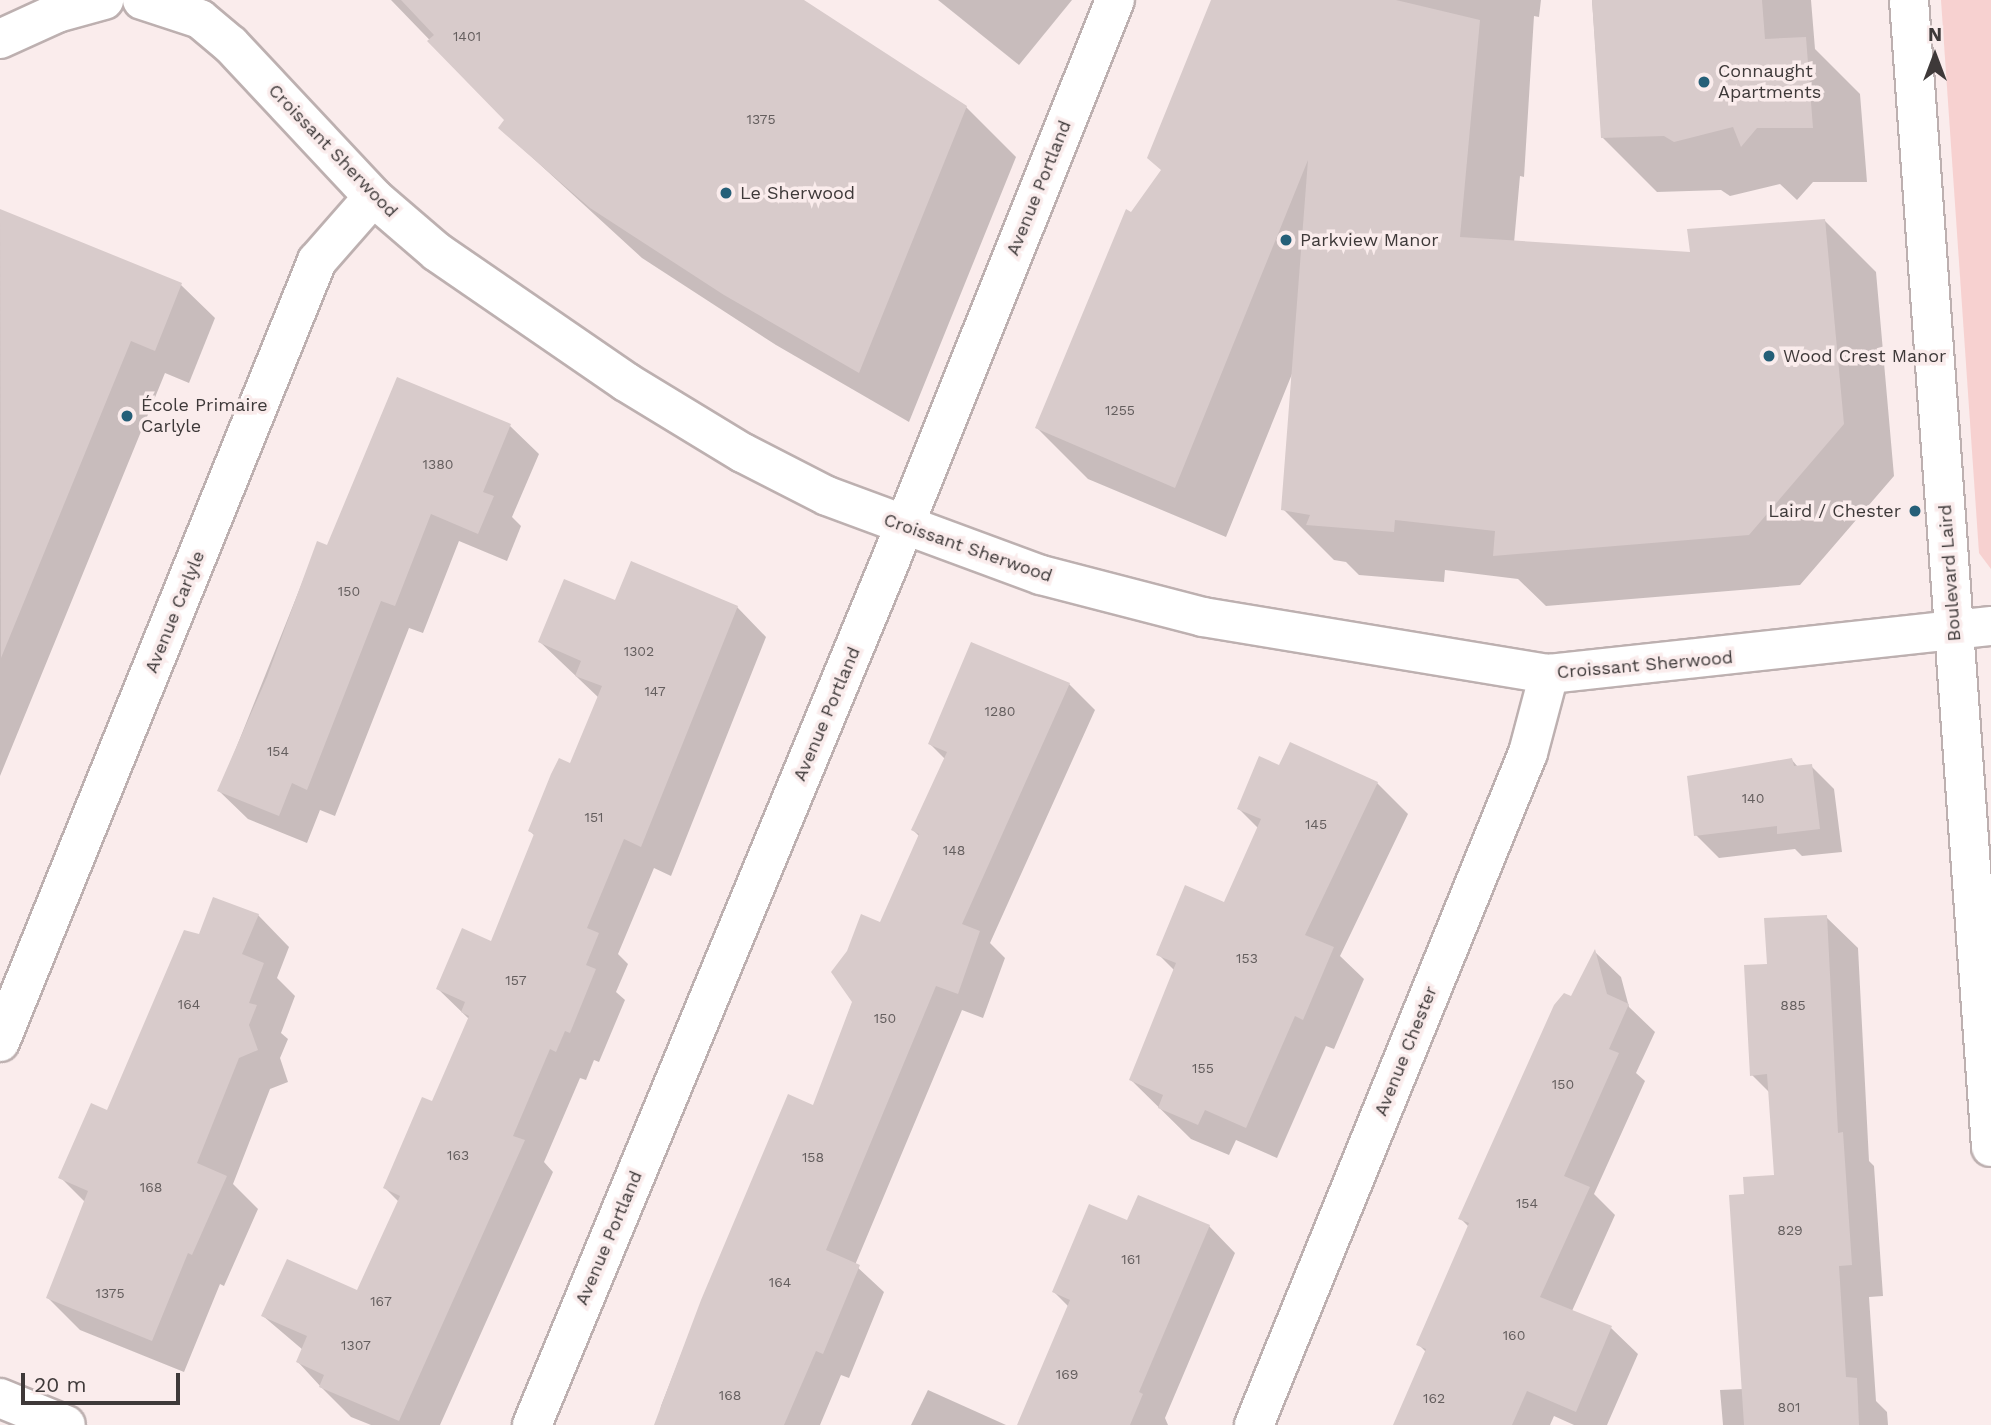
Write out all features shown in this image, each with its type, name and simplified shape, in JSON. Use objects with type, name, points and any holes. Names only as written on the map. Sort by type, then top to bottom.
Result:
[{"type":"street","points":[[0,39],[57,13],[104,0]]},
{"type":"street","name":"Croissant Sherwood","points":[[142,0],[201,19],[231,45],[373,197],[436,252],[626,382],[743,453],[827,496],[904,527],[1041,575],[1203,617],[1549,674],[1725,658],[1973,627]]},
{"type":"street","name":"Avenue Portland","points":[[532,1425],[904,527],[1115,0]]},
{"type":"street","name":"Boulevard Laird","points":[[1909,0],[1973,627],[1991,1147]]},
{"type":"street","name":"Avenue Carlyle","points":[[0,1042],[317,261],[373,197]]},
{"type":"street","name":"Avenue Chester","points":[[1254,1425],[1528,753],[1549,674]]},
{"type":"street","points":[[0,1398],[66,1425]]},
{"type":"shaded area","points":[[1941,0],[1991,0],[1991,569],[1979,553]]},
{"type":"building","name":"Le Sherwood","points":[[401,0],[804,0],[967,106],[859,373],[724,295],[590,208],[498,128],[504,120],[427,41],[434,35]]},
{"type":"building","points":[[1211,0],[1396,0],[1480,20],[1460,237],[1690,252],[1687,229],[1825,219],[1844,424],[1749,535],[1493,556],[1495,531],[1395,520],[1394,532],[1306,525],[1310,515],[1281,510],[1308,160],[1175,488],[1035,428],[1126,209],[1131,212],[1161,170],[1147,158]]},
{"type":"building","name":"Connaught Apartments","points":[[1592,0],[1762,0],[1765,39],[1806,37],[1813,128],[1757,128],[1741,147],[1733,127],[1674,142],[1664,136],[1601,138]]},
{"type":"building","name":"École Primaire Carlyle","points":[[0,209],[182,283],[155,351],[131,341],[1,658]]},
{"type":"building","points":[[397,377],[511,424],[483,492],[494,496],[478,534],[431,514],[395,606],[381,601],[307,790],[292,783],[279,816],[217,791],[267,677],[317,541],[327,545]]},
{"type":"building","points":[[631,561],[738,606],[641,847],[624,839],[587,928],[599,933],[586,965],[596,969],[570,1033],[565,1031],[556,1052],[550,1049],[513,1136],[525,1140],[399,1421],[319,1387],[324,1375],[296,1362],[307,1336],[261,1316],[287,1259],[357,1290],[400,1196],[383,1188],[422,1097],[432,1101],[469,1016],[461,1012],[465,1002],[436,989],[462,928],[491,941],[534,834],[528,831],[551,774],[559,758],[570,763],[602,686],[575,676],[581,661],[538,642],[564,579],[615,600]]},
{"type":"building","points":[[971,642],[1070,683],[962,924],[980,931],[958,994],[936,986],[826,1250],[860,1265],[823,1354],[816,1351],[784,1425],[654,1425],[701,1300],[788,1094],[813,1105],[852,1002],[831,972],[847,951],[861,914],[880,922],[919,834],[911,830],[947,752],[928,744]]},
{"type":"building","points":[[1290,742],[1378,782],[1305,935],[1334,947],[1303,1020],[1295,1016],[1246,1128],[1205,1110],[1198,1125],[1158,1108],[1163,1095],[1129,1080],[1176,963],[1156,955],[1185,885],[1224,902],[1261,819],[1237,809],[1259,756],[1279,765]]},
{"type":"building","points":[[1792,758],[1794,766],[1812,764],[1820,829],[1777,834],[1777,826],[1694,836],[1687,776]]},
{"type":"building","points":[[213,897],[259,914],[242,954],[264,963],[249,1003],[257,1005],[249,1025],[258,1050],[239,1058],[197,1163],[227,1176],[192,1255],[188,1253],[152,1341],[46,1298],[88,1191],[58,1178],[91,1103],[107,1110],[184,930],[199,934]]},
{"type":"building","points":[[1827,915],[1838,1133],[1843,1132],[1852,1265],[1839,1266],[1846,1377],[1857,1378],[1859,1425],[1744,1425],[1729,1195],[1744,1194],[1743,1177],[1774,1175],[1767,1074],[1750,1076],[1744,965],[1767,964],[1764,918]]},
{"type":"building","points":[[1595,949],[1607,994],[1629,1004],[1609,1049],[1619,1053],[1564,1176],[1590,1187],[1540,1297],[1612,1326],[1576,1412],[1527,1391],[1512,1425],[1393,1425],[1426,1349],[1416,1345],[1469,1223],[1458,1219],[1554,1005],[1564,993],[1571,996]]},
{"type":"building","points":[[1138,1195],[1210,1225],[1139,1392],[1143,1394],[1130,1425],[1017,1425],[1070,1300],[1052,1292],[1089,1204],[1127,1220]]},
{"type":"place","name":"Connaught Apartments","points":[[1704,82]]},
{"type":"place","name":"Le Sherwood","points":[[726,193]]},
{"type":"place","name":"Parkview Manor","points":[[1286,240]]},
{"type":"place","name":"Wood Crest Manor","points":[[1769,356]]},
{"type":"place","name":"École Primaire Carlyle","points":[[127,416]]},
{"type":"place","name":"Laird / Chester","points":[[1915,511]]}]
